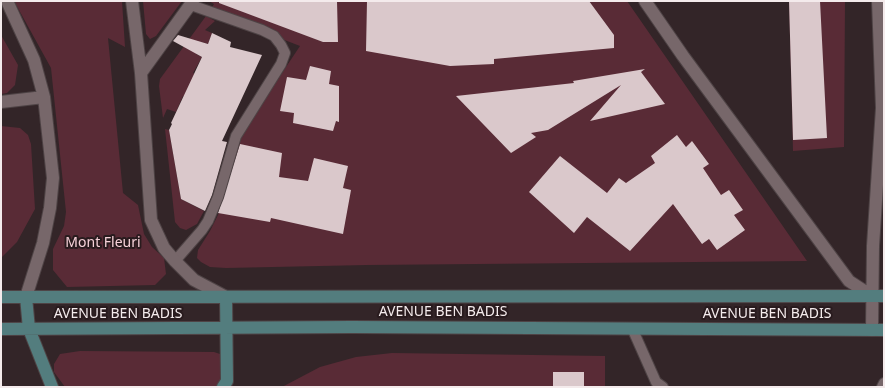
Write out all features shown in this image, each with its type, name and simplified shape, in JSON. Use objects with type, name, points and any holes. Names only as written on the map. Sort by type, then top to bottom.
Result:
[{"type":"main road","name":"AVENUE BEN BADIS","points":[[1,296],[878,296]]},
{"type":"main road","points":[[26,296],[29,329],[52,387]]},
{"type":"main road","points":[[224,387],[227,381],[226,297]]},
{"type":"main road","name":"AVENUE BEN BADIS","points":[[1,329],[226,329],[352,326],[878,330]]},
{"type":"street","points":[[7,1],[34,60],[44,97],[53,178],[50,208],[43,243],[26,296]]},
{"type":"street","points":[[132,1],[141,73],[151,220],[164,248],[175,261],[194,280],[226,297]]},
{"type":"street","points":[[645,1],[683,56],[849,281],[878,296]]},
{"type":"street","points":[[878,1],[883,108],[873,246],[878,296],[878,330]]},
{"type":"street","points":[[141,73],[192,3]]},
{"type":"street","points":[[1,102],[44,97]]},
{"type":"lane","points":[[175,261],[208,221],[218,197],[236,136],[281,64],[285,53],[274,36],[192,3]]},
{"type":"lane","points":[[632,328],[656,382],[662,387]]},
{"type":"lane","points":[[882,387],[884,383]]},
{"type":"green space","name":"Mont Fleuri","points":[[14,1],[122,1],[125,47],[108,38],[123,193],[138,205],[144,234],[152,247],[164,258],[166,274],[155,285],[67,287],[53,270],[53,249],[64,226],[66,212],[51,68]]},
{"type":"green space","points":[[143,1],[182,1],[156,36],[150,39],[146,34]]},
{"type":"green space","points":[[209,1],[627,1],[807,261],[210,267],[197,258],[198,250],[218,215],[238,143],[246,127],[300,46],[210,11],[214,4]]},
{"type":"green space","points":[[789,1],[845,1],[844,147],[793,151]]},
{"type":"green space","points":[[206,16],[215,21],[205,30],[212,33],[208,44],[201,42],[196,54],[202,57],[193,73],[203,78],[194,100],[183,96],[176,112],[167,109],[163,118],[159,86],[160,79]]},
{"type":"green space","points":[[1,35],[18,65],[15,85],[7,93],[1,94]]},
{"type":"green space","points":[[1,126],[20,128],[28,135],[31,144],[35,209],[17,242],[1,258]]},
{"type":"green space","points":[[165,129],[169,130],[181,199],[204,211],[197,224],[186,230],[180,228],[175,222]]},
{"type":"green space","points":[[80,351],[214,352],[223,355],[226,366],[218,387],[65,387],[54,372],[54,364],[60,354]]},
{"type":"green space","points":[[392,353],[605,356],[605,387],[282,387],[320,367],[356,357]]},
{"type":"building","points":[[219,1],[337,1],[338,42],[323,42],[219,3]]},
{"type":"building","points":[[367,1],[589,1],[614,35],[614,48],[494,59],[494,64],[450,66],[366,51]]},
{"type":"building","points":[[789,1],[820,1],[827,138],[793,140]]},
{"type":"building","points":[[212,33],[231,42],[230,47],[262,55],[222,141],[227,142],[212,195],[205,211],[181,199],[169,130],[202,57],[173,41],[178,35],[208,44]]},
{"type":"building","points":[[310,66],[331,71],[329,84],[339,86],[339,122],[336,121],[333,131],[293,123],[294,113],[280,111],[287,77],[306,80]]},
{"type":"building","points":[[645,69],[641,72],[665,104],[590,121],[621,85],[548,130],[531,133],[536,137],[511,153],[456,96],[574,83],[573,81]]},
{"type":"building","points":[[677,135],[686,147],[692,141],[709,164],[703,168],[721,195],[729,190],[743,210],[734,215],[745,230],[717,250],[709,239],[702,244],[673,204],[630,251],[587,217],[574,233],[529,192],[560,156],[607,193],[619,178],[626,183],[655,163],[651,156]]},
{"type":"building","points":[[240,144],[282,153],[279,177],[308,181],[314,158],[348,166],[343,188],[351,190],[343,234],[271,218],[270,222],[218,213]]},
{"type":"building","points":[[553,372],[584,372],[584,387],[553,387]]}]
